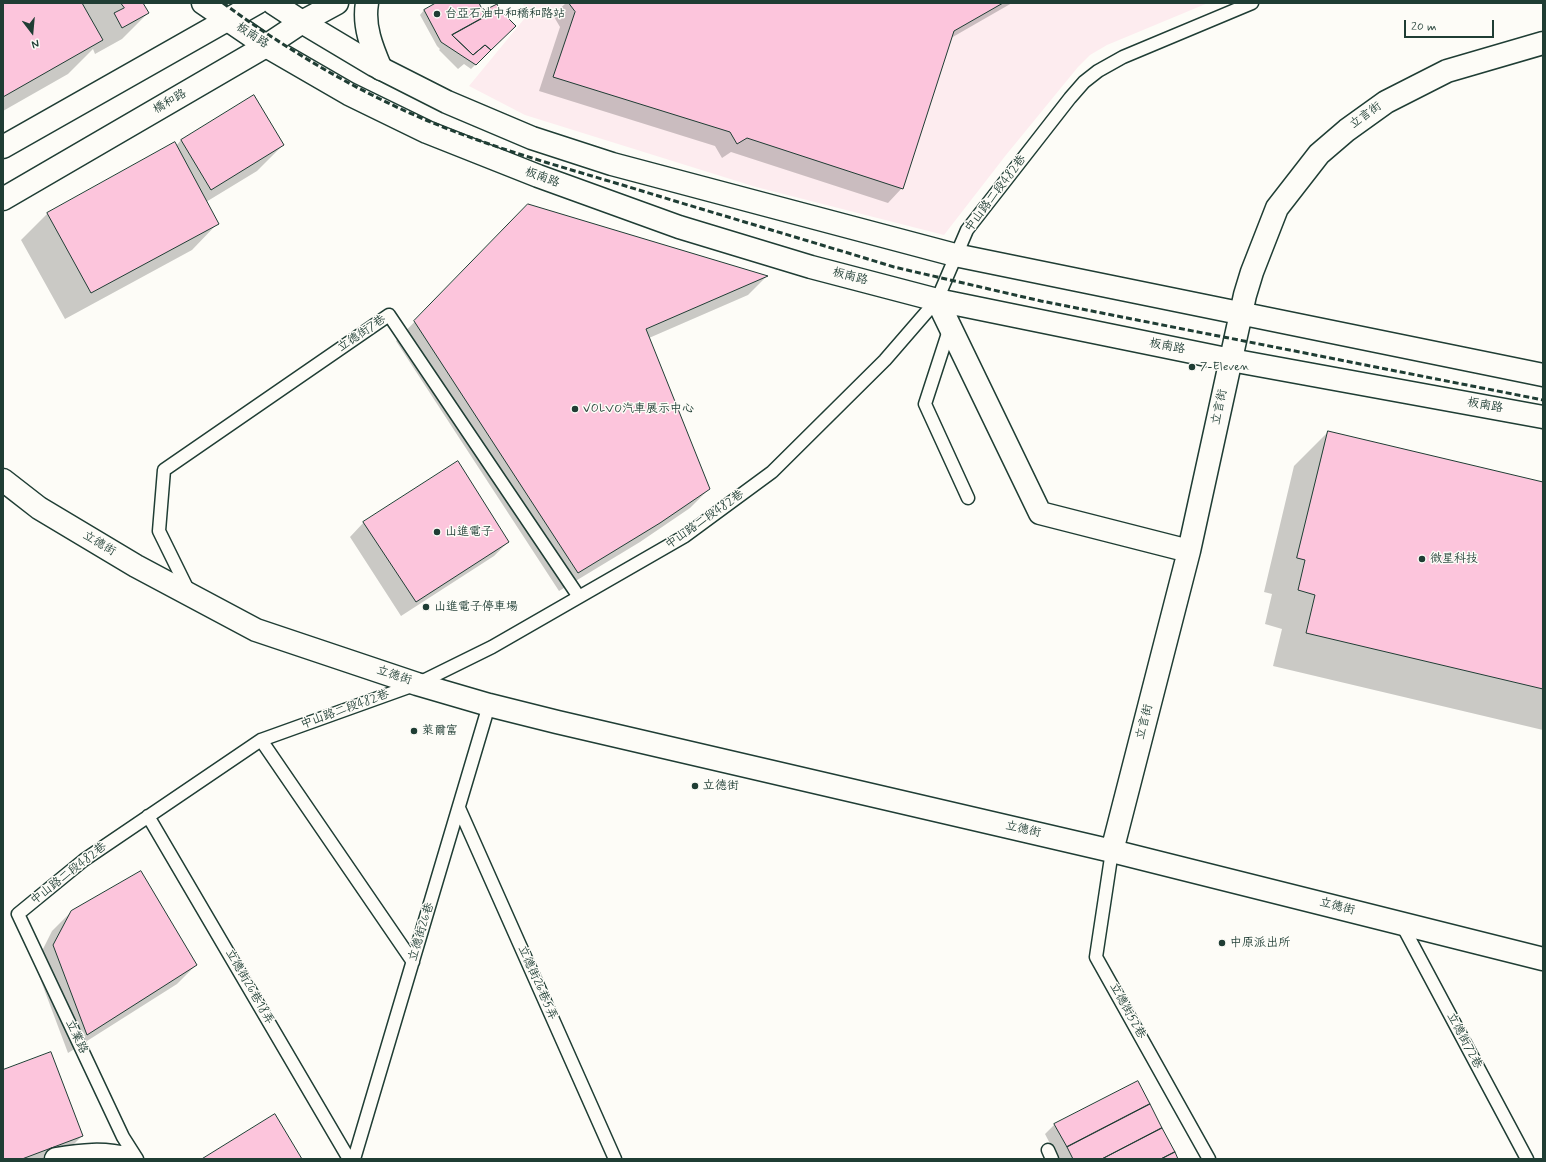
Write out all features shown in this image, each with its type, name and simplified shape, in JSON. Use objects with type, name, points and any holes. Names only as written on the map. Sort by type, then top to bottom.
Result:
[{"type":"street","name":"板南路","points":[[203,3],[266,46],[349,94],[427,132],[538,176],[686,229],[811,267],[937,300],[1231,360],[1543,417]]},
{"type":"street","points":[[3,147],[257,3]]},
{"type":"street","points":[[273,3],[381,69],[447,102],[532,138],[612,164],[955,256],[1543,375]]},
{"type":"street","name":"橋和路","points":[[3,199],[266,46],[302,22],[337,3]]},
{"type":"street","points":[[367,3],[367,28],[371,45],[381,69]]},
{"type":"street","name":"立言街","points":[[1112,851],[1189,551],[1245,295],[1252,272],[1277,208],[1315,159],[1330,144],[1386,102],[1447,71],[1543,43]]},
{"type":"street","points":[[937,300],[1040,513],[1189,551]]},
{"type":"street","name":"立德街","points":[[3,480],[38,508],[136,566],[256,630],[417,684],[490,705],[1112,851],[1543,959]]},
{"type":"street","points":[[56,1159],[90,1154],[118,1156],[128,1159]]},
{"type":"lane","name":"中山路二段482巷","points":[[18,914],[84,860],[261,740],[417,684],[492,647],[684,536],[772,472],[885,360],[937,300],[967,230],[1084,82],[1098,71],[1123,57],[1252,3]]},
{"type":"lane","name":"立德街7巷","points":[[191,596],[159,531],[164,470],[389,315],[579,597]]},
{"type":"lane","points":[[950,328],[925,404],[968,498]]},
{"type":"lane","name":"立德街26巷","points":[[354,1159],[490,705]]},
{"type":"lane","points":[[261,740],[413,962]]},
{"type":"lane","name":"立德街26巷5弄","points":[[459,808],[615,1159]]},
{"type":"lane","name":"立德街26巷18弄","points":[[148,816],[349,1159]]},
{"type":"lane","name":"立德街52巷","points":[[1112,851],[1096,957],[1209,1159]]},
{"type":"lane","name":"立業路","points":[[18,914],[123,1137],[138,1159]]},
{"type":"lane","name":"立德街72巷","points":[[1401,923],[1527,1159]]},
{"type":"shaded area","points":[[522,3],[1208,3],[1107,45],[1090,55],[1078,67],[1006,155],[944,235],[756,187],[525,115],[469,86],[529,13]]},
{"type":"building","points":[[3,3],[82,3],[103,40],[3,97]]},
{"type":"building","points":[[121,3],[143,3],[149,13],[122,28],[114,13],[124,8]]},
{"type":"building","points":[[436,3],[479,3],[483,11],[497,4],[499,9],[452,35],[473,55],[485,45],[491,50],[476,65],[441,42],[424,10]]},
{"type":"building","points":[[569,3],[1003,3],[954,31],[903,189],[747,138],[737,144],[730,132],[553,77],[575,12]]},
{"type":"building","points":[[499,9],[516,26],[491,50],[485,45],[473,55],[452,35]]},
{"type":"building","points":[[254,95],[284,145],[211,190],[181,140]]},
{"type":"building","points":[[175,142],[219,224],[91,293],[47,213]]},
{"type":"building","name":"VOLVO汽車展示中心","points":[[528,204],[768,276],[646,329],[710,489],[660,523],[578,573],[414,321]]},
{"type":"building","name":"微星科技","points":[[1328,431],[1543,482],[1543,689],[1306,633],[1315,595],[1298,590],[1305,560],[1297,558]]},
{"type":"building","name":"山進電子","points":[[458,461],[509,542],[416,602],[363,522]]},
{"type":"building","points":[[141,871],[197,965],[87,1035],[53,945],[71,911]]},
{"type":"building","points":[[51,1052],[83,1136],[22,1159],[3,1159],[3,1070]]},
{"type":"building","points":[[1138,1081],[1150,1104],[1067,1147],[1054,1124]]},
{"type":"building","points":[[1150,1104],[1162,1128],[1102,1159],[1073,1159],[1067,1147]]},
{"type":"building","points":[[275,1114],[302,1159],[202,1159]]},
{"type":"building","points":[[1162,1128],[1175,1152],[1161,1159],[1102,1159]]},
{"type":"building","points":[[1175,1152],[1178,1159],[1161,1159]]},
{"type":"railway","points":[[223,3],[287,47],[332,74],[378,98],[429,121],[485,143],[542,161],[894,267],[1041,301],[1543,400]]},
{"type":"place","name":"台亞石油中和穚和路站","points":[[437,14]]},
{"type":"place","name":"7-Eleven","points":[[1192,367]]},
{"type":"place","name":"VOLVO汽車展示中心","points":[[575,409]]},
{"type":"place","name":"山進電子","points":[[437,532]]},
{"type":"place","name":"微星科技","points":[[1422,559]]},
{"type":"place","name":"山進電子停車場","points":[[426,607]]},
{"type":"place","name":"萊爾富","points":[[414,731]]},
{"type":"place","name":"立德街","points":[[695,786]]},
{"type":"place","name":"中原派出所","points":[[1222,943]]}]
